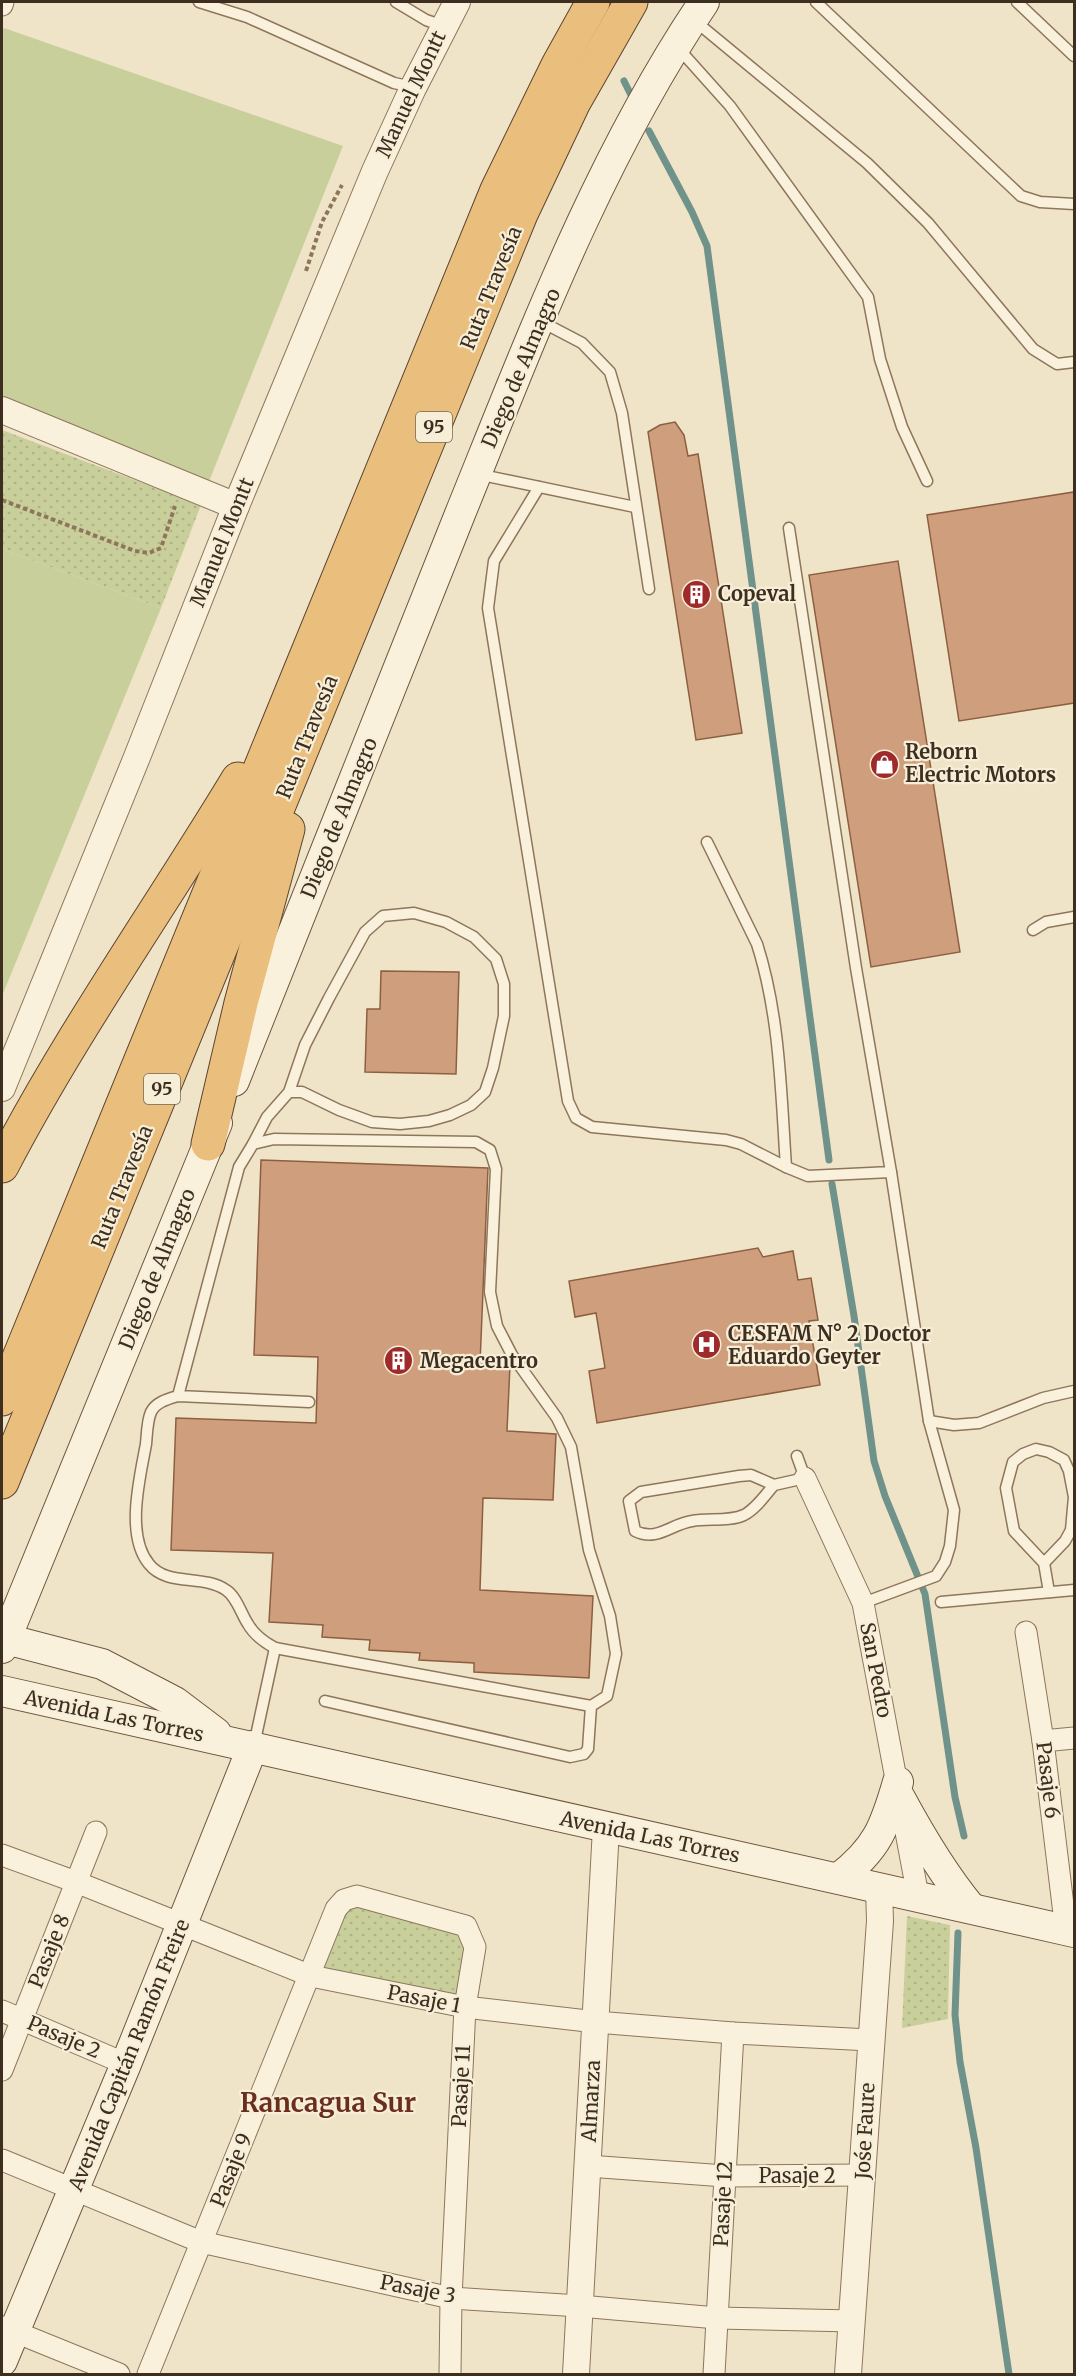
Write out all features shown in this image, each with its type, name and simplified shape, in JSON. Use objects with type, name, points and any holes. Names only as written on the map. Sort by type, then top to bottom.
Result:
[{"type":"highway","name":"Ruta Travesía","points":[[2,1399],[497,190],[531,116],[593,2]]},
{"type":"highway","name":"Ruta Travesía","points":[[2,1482],[542,166],[574,102],[631,2]]},
{"type":"highway","points":[[2,1166],[34,1104],[70,1045],[179,875],[292,691]]},
{"type":"highway","points":[[208,1144],[241,1003],[323,697]]},
{"type":"main road","name":"Diego de Almagro","points":[[3,1641],[208,1144],[539,321],[600,184],[698,10]]},
{"type":"main road","name":"Avenida Las Torres","points":[[3,1641],[102,1664],[175,1702],[239,1743]]},
{"type":"main road","name":"Avenida Las Torres","points":[[2,1691],[1070,1931]]},
{"type":"main road","name":"Avenida Capitán Ramón Freire","points":[[2,2361],[8,2329],[74,2190],[182,1926],[239,1743]]},
{"type":"main road","points":[[839,1878],[859,1863],[875,1842],[899,1790]]},
{"type":"main road","points":[[899,1790],[931,1854],[971,1908]]},
{"type":"street","name":"Manuel Montt","points":[[2,1088],[236,506],[375,171],[413,87],[457,2]]},
{"type":"street","points":[[2,410],[236,506]]},
{"type":"street","name":"San Pedro","points":[[806,1478],[871,1601],[899,1790],[918,1896]]},
{"type":"street","name":"Pasaje 6","points":[[1026,1632],[1070,1931]]},
{"type":"street","points":[[1043,1741],[1074,1738]]},
{"type":"street","name":"Almarza","points":[[576,2374],[606,1828]]},
{"type":"street","name":"Pasaje 8","points":[[2,2070],[96,1832]]},
{"type":"street","name":"Pasaje 1","points":[[2,1855],[76,1882],[311,1976],[465,2007],[596,2022],[733,2033],[870,2040]]},
{"type":"street","name":"Jośe Faure","points":[[848,2374],[880,1921],[879,1887]]},
{"type":"street","name":"Pasaje 11","points":[[344,1900],[357,1896],[466,1926],[475,1947],[465,2007],[450,2374]]},
{"type":"street","name":"Pasaje 9","points":[[148,2374],[311,1976],[336,1909],[344,1900]]},
{"type":"street","name":"Pasaje 2","points":[[2,2011],[126,2064]]},
{"type":"street","name":"Pasaje 12","points":[[714,2374],[733,2033]]},
{"type":"street","name":"Pasaje 3","points":[[2,2160],[201,2242],[452,2298],[717,2318],[853,2321]]},
{"type":"street","name":"Pasaje 2","points":[[588,2166],[725,2176],[862,2175]]},
{"type":"street","points":[[8,2329],[119,2374]]},
{"type":"lane","points":[[200,2],[247,17],[387,80],[413,87]]},
{"type":"lane","points":[[396,2],[426,20],[443,26]]},
{"type":"lane","points":[[816,2],[1022,196],[1040,202],[1074,204]]},
{"type":"lane","points":[[1017,2],[1074,56]]},
{"type":"lane","points":[[698,10],[867,163],[928,223],[1033,350],[1057,364],[1074,362]]},
{"type":"lane","points":[[676,46],[730,106],[868,297],[880,359],[902,427],[927,481]]},
{"type":"lane","points":[[539,321],[582,343],[610,372],[622,413],[649,589]]},
{"type":"lane","points":[[477,474],[635,507]]},
{"type":"lane","points":[[539,488],[494,561],[488,608],[568,1101],[576,1118],[592,1127],[726,1140],[741,1144],[808,1176],[891,1172]]},
{"type":"lane","points":[[789,528],[856,968],[891,1172],[929,1421],[954,1510],[950,1546],[945,1562],[936,1576],[871,1601]]},
{"type":"lane","points":[[707,842],[757,945],[762,961],[777,1049],[786,1167]]},
{"type":"lane","points":[[178,1396],[239,1167],[267,1117],[289,1092],[305,1045],[365,932],[383,915],[414,913],[446,922],[474,937],[496,959],[504,984],[504,1016],[493,1068],[485,1092],[471,1105],[440,1118],[400,1124],[372,1122],[339,1110],[302,1092],[289,1092]]},
{"type":"lane","points":[[1033,930],[1046,922],[1074,917]]},
{"type":"lane","points":[[253,1144],[274,1140],[476,1142],[490,1150],[496,1169],[490,1292],[497,1326],[512,1355],[556,1418],[571,1447],[589,1550],[609,1616],[616,1654],[607,1696],[591,1706],[275,1648],[261,1640],[249,1627],[234,1598],[226,1590],[214,1585],[158,1573],[143,1557],[136,1530],[137,1495],[151,1411],[163,1400],[178,1396],[309,1402]]},
{"type":"lane","points":[[929,1421],[954,1425],[979,1423],[1043,1398],[1074,1391]]},
{"type":"lane","points":[[1044,1563],[1065,1541],[1071,1530],[1074,1497],[1069,1471],[1064,1460],[1049,1452],[1036,1449],[1023,1454],[1013,1462],[1006,1488],[1014,1531],[1044,1563],[1049,1592]]},
{"type":"lane","name":"San Pedro","points":[[797,1456],[806,1478]]},
{"type":"lane","points":[[774,1485],[745,1515],[677,1524],[657,1535],[645,1536],[635,1531],[631,1520],[629,1501],[641,1492],[739,1476],[751,1475],[774,1485],[806,1478]]},
{"type":"lane","points":[[940,1602],[1074,1590]]},
{"type":"lane","points":[[239,1743],[260,1726],[275,1648]]},
{"type":"lane","points":[[325,1701],[570,1757],[584,1754],[588,1749],[591,1706]]},
{"type":"path","points":[[2,500],[135,551],[149,553],[161,548],[182,483]]},
{"type":"green space","points":[[4,28],[343,146],[206,489],[2,411],[2,33]]},
{"type":"green space","points":[[2,430],[201,505],[161,608],[2,549]]},
{"type":"green space","points":[[2,549],[161,608],[2,996]]},
{"type":"green space","points":[[344,1900],[466,1926],[465,2007],[311,1976]]},
{"type":"green space","points":[[907,1916],[950,1925],[948,2019],[902,2028]]},
{"type":"building","name":"Copeval","points":[[675,422],[684,435],[688,456],[698,454],[742,733],[696,740],[648,432],[660,425]]},
{"type":"building","points":[[1074,492],[1074,703],[959,721],[927,515]]},
{"type":"building","name":"Reborn Electric Motors","points":[[898,561],[960,952],[871,967],[809,575]]},
{"type":"building","points":[[381,971],[459,972],[456,1074],[365,1072],[367,1009],[380,1009]]},
{"type":"building","name":"Megacentro","points":[[261,1160],[488,1168],[480,1364],[510,1365],[507,1431],[556,1434],[553,1500],[483,1498],[480,1590],[593,1596],[589,1678],[474,1672],[474,1663],[419,1660],[420,1653],[369,1650],[370,1640],[322,1637],[323,1625],[269,1622],[273,1553],[171,1550],[176,1418],[316,1423],[318,1357],[254,1355]]},
{"type":"building","name":"CESFAM N° 2 Doctor Eduardo Geyter","points":[[758,1248],[763,1257],[793,1251],[798,1280],[811,1278],[818,1320],[809,1321],[820,1385],[597,1423],[589,1371],[605,1368],[596,1313],[575,1317],[569,1281]]},
{"type":"waterway","points":[[624,81],[631,95]]},
{"type":"waterway","points":[[649,131],[692,212],[707,246],[829,1160]]},
{"type":"waterway","points":[[832,1184],[854,1316],[874,1461],[885,1496],[925,1594],[955,1797],[964,1836]]},
{"type":"waterway","points":[[958,1933],[955,2015],[960,2062],[976,2148],[1009,2374]]},
{"type":"place","name":"Copeval","points":[[697,594]]},
{"type":"place","name":"Reborn Electric Motors","points":[[884,764]]},
{"type":"place","name":"CESFAM N° 2 Doctor Eduardo Geyter","points":[[707,1345]]},
{"type":"place","name":"Megacentro","points":[[399,1361]]},
{"type":"district","name":"Rancagua Sur","points":[[328,2103]]}]
